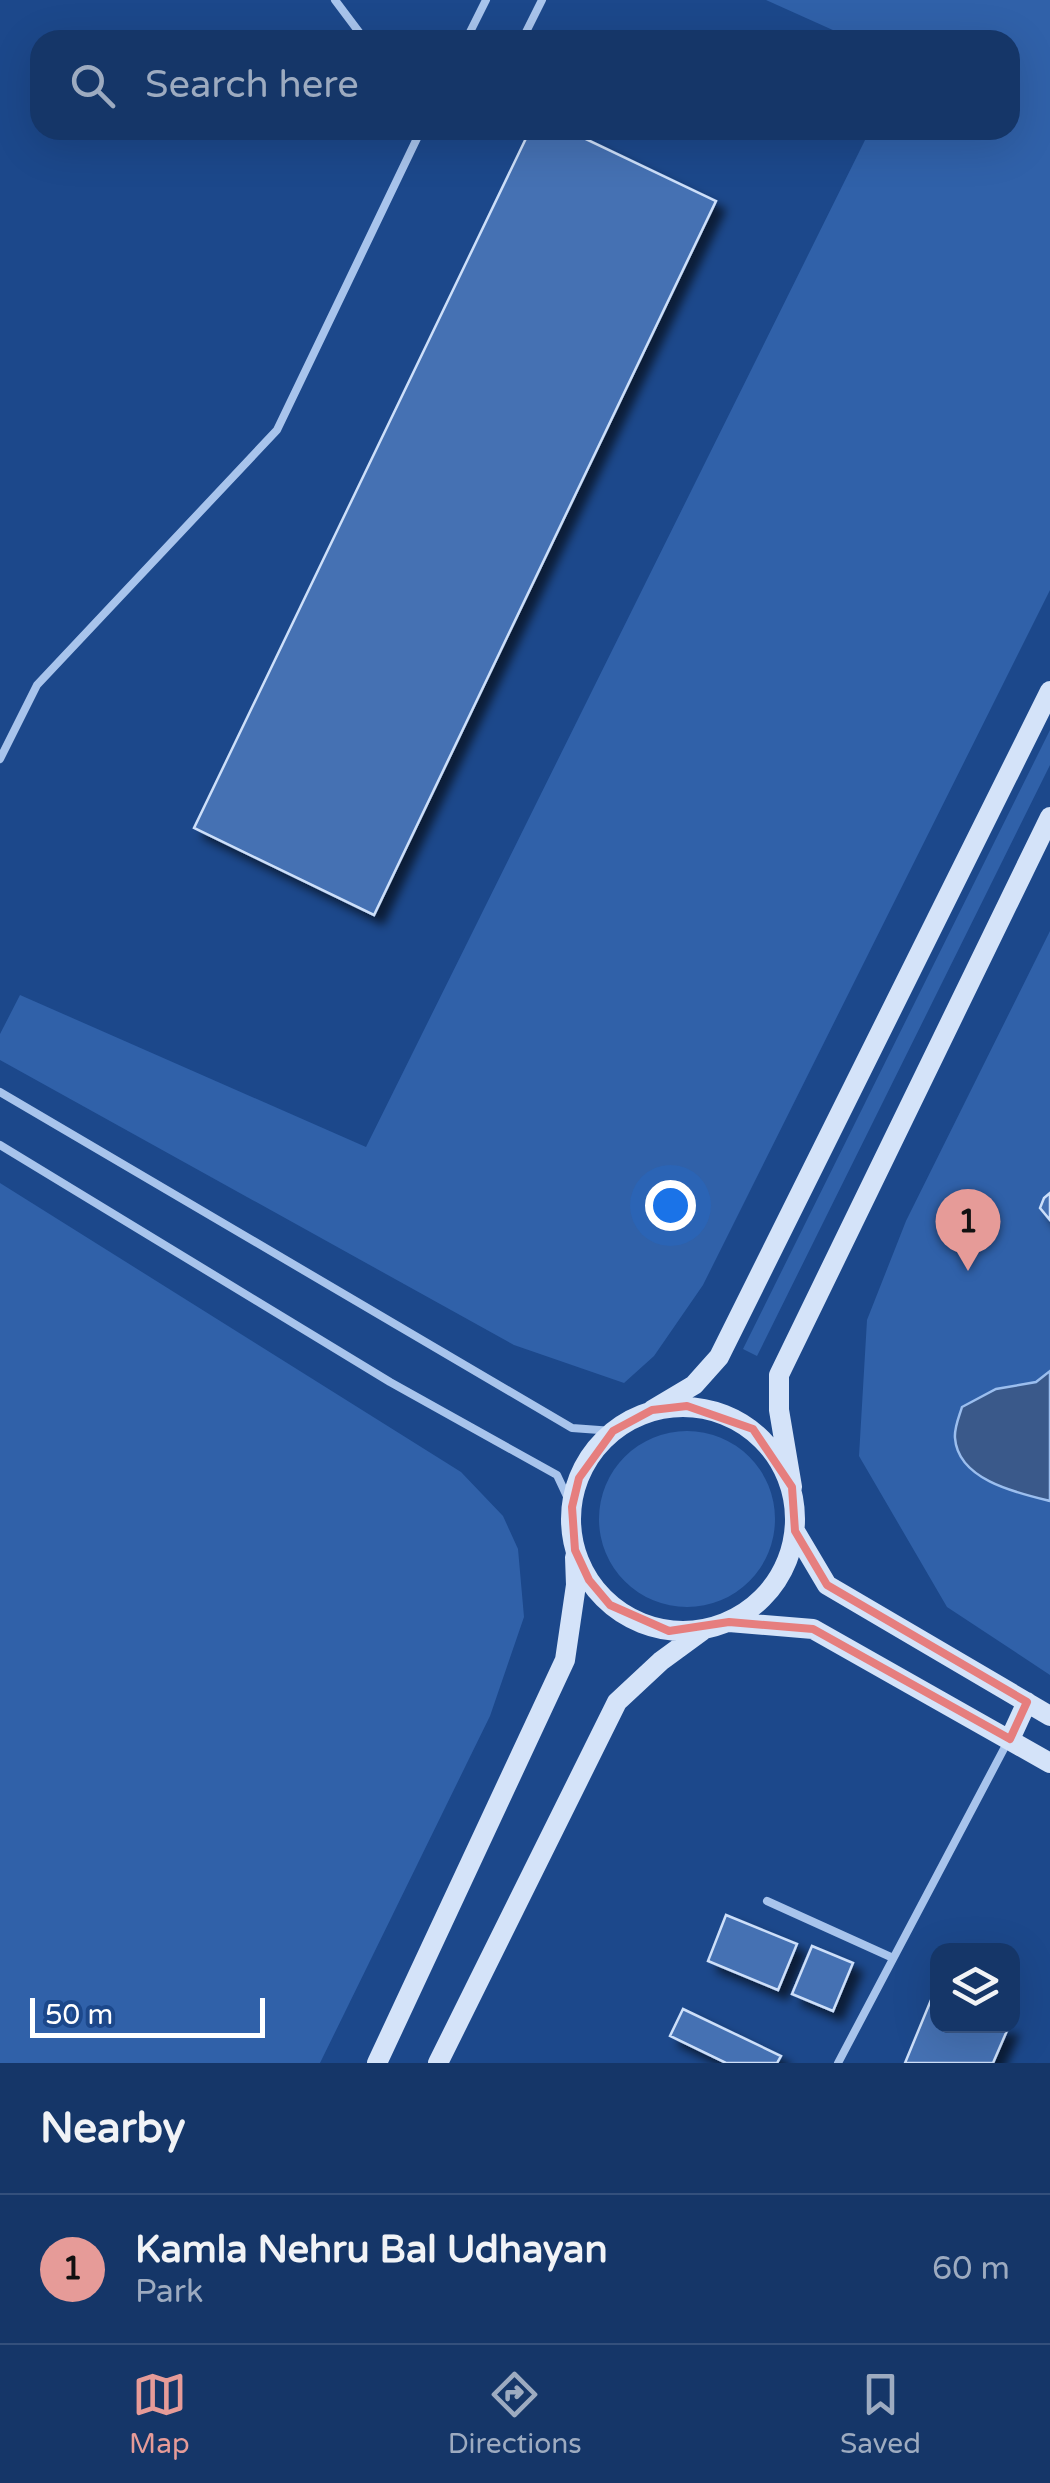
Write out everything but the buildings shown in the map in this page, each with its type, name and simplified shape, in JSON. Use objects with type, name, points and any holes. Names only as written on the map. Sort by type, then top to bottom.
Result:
[{"type":"main road","points":[[377,2063],[565,1660],[576,1586],[572,1507],[586,1465],[613,1431],[694,1384],[719,1357],[1050,691]]},
{"type":"main road","points":[[438,2063],[617,1702],[660,1661],[702,1631],[729,1622],[761,1600],[784,1568],[796,1531],[779,1410],[779,1375],[1050,817]]},
{"type":"main road","points":[[652,1410],[687,1406],[722,1412],[752,1429],[776,1455],[792,1486]]},
{"type":"main road","points":[[796,1531],[827,1585],[1050,1716]]},
{"type":"main road","points":[[575,1550],[589,1580],[610,1605],[638,1622],[669,1631],[702,1631]]},
{"type":"main road","points":[[729,1622],[813,1629],[1050,1762]]},
{"type":"main road","points":[[1010,1739],[1028,1702]]},
{"type":"lane","points":[[335,0],[358,30]]},
{"type":"lane","points":[[471,30],[486,0]]},
{"type":"lane","points":[[527,30],[542,0]]},
{"type":"lane","points":[[0,759],[37,685],[277,430],[417,140]]},
{"type":"lane","points":[[0,1092],[572,1428],[613,1431]]},
{"type":"lane","points":[[0,1145],[390,1382],[558,1475],[572,1507]]},
{"type":"lane","points":[[838,2063],[1010,1739]]},
{"type":"lane","points":[[766,1901],[894,1958]]},
{"type":"highlighted area","points":[[687,1406],[753,1429],[792,1487],[795,1531],[827,1585],[1027,1702],[1010,1739],[813,1629],[729,1622],[669,1631],[610,1605],[589,1580],[575,1550],[572,1507],[579,1478],[613,1431],[652,1410]]},
{"type":"shaded area","points":[[766,0],[1050,0],[1050,590],[703,1285],[654,1356],[624,1383],[514,1345],[0,1060],[0,1034],[20,995],[366,1147],[865,140],[1020,140],[1020,30],[833,30]]},
{"type":"shaded area","points":[[1050,730],[1050,765],[757,1356],[743,1349]]},
{"type":"shaded area","points":[[1050,931],[1050,1675],[947,1607],[859,1456],[867,1320],[906,1221]]},
{"type":"shaded area","points":[[0,1183],[461,1472],[503,1516],[518,1549],[524,1617],[490,1716],[320,2063],[0,2063]]},
{"type":"shaded area","points":[[1050,1371],[1050,1501],[1006,1489],[978,1474],[959,1452],[955,1434],[962,1407],[996,1389],[1036,1382]]},
{"type":"shaded area","points":[[687,1431],[721,1438],[749,1457],[768,1485],[775,1519],[768,1553],[749,1581],[721,1600],[687,1607],[653,1600],[625,1581],[606,1553],[599,1519],[606,1485],[625,1457],[653,1438]]},
{"type":"place","name":"Kamla Nehru Bal Udhayan","points":[[968,1271]]}]
